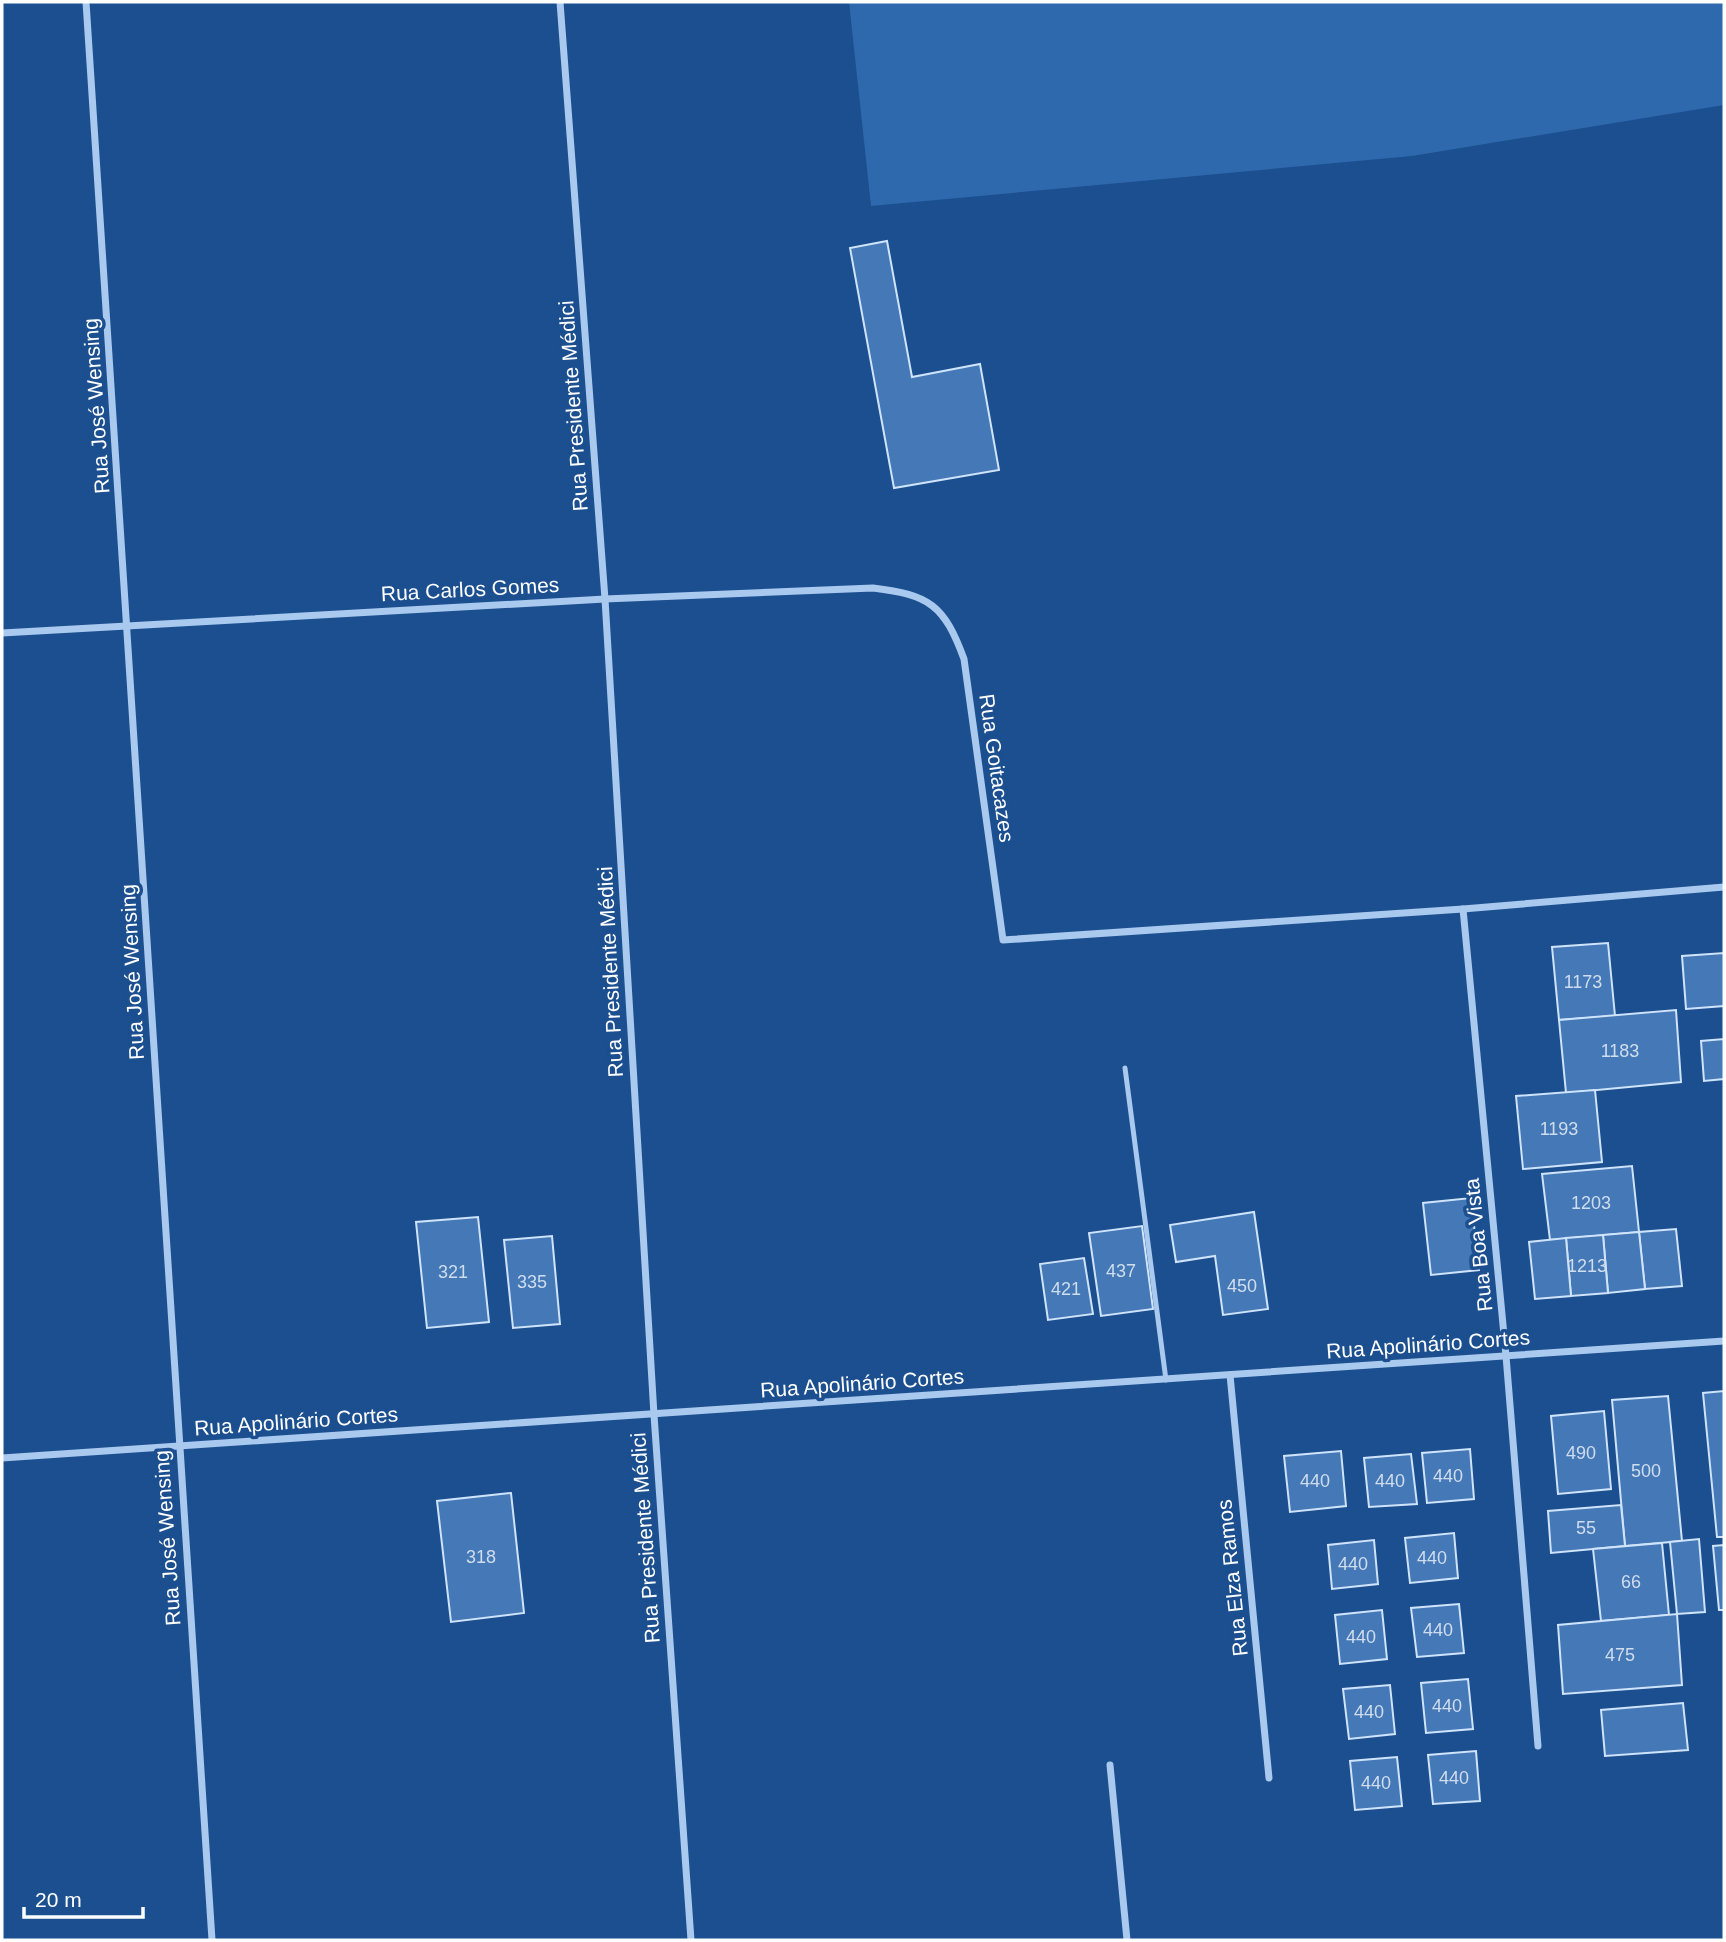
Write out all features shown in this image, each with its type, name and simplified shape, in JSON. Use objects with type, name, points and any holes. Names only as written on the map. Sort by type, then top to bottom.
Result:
[{"type":"street","name":"Rua José Wensing","points":[[86,2],[129,626],[178,1447],[212,1940]]},
{"type":"street","name":"Rua Presidente Médici","points":[[560,2],[605,599],[654,1415],[691,1940]]},
{"type":"street","name":"Rua Carlos Gomes","points":[[2,633],[605,599],[873,588],[908,592],[937,607]]},
{"type":"street","name":"Rua Goitacazes","points":[[937,607],[955,635],[964,659],[1003,940],[1463,909]]},
{"type":"street","points":[[1463,909],[1724,887]]},
{"type":"street","name":"Rua Boa Vista","points":[[1463,909],[1506,1356],[1538,1745]]},
{"type":"street","name":"Rua Apolinário Cortes","points":[[2,1458],[1724,1341]]},
{"type":"street","name":"Rua Elza Ramos","points":[[1230,1375],[1269,1778]]},
{"type":"street","points":[[1111,1765],[1128,1940]]},
{"type":"lane","points":[[1125,1068],[1166,1380]]},
{"type":"shaded area","points":[[849,2],[1724,2],[1724,105],[1412,156],[871,206]]},
{"type":"building","points":[[887,241],[912,377],[980,364],[999,470],[894,488],[850,248]]},
{"type":"building","points":[[1608,943],[1615,1016],[1559,1020],[1552,947]]},
{"type":"building","points":[[1724,953],[1724,1006],[1686,1009],[1682,956]]},
{"type":"building","points":[[1676,1010],[1681,1082],[1566,1093],[1559,1020]]},
{"type":"building","points":[[1724,1039],[1724,1079],[1704,1081],[1701,1041]]},
{"type":"building","points":[[1595,1090],[1602,1162],[1523,1169],[1516,1096]]},
{"type":"building","points":[[1632,1166],[1639,1232],[1550,1240],[1542,1174]]},
{"type":"building","points":[[1471,1198],[1479,1270],[1431,1275],[1423,1203]]},
{"type":"building","points":[[1254,1212],[1268,1309],[1223,1315],[1215,1256],[1176,1262],[1170,1225]]},
{"type":"building","points":[[478,1217],[489,1322],[427,1328],[416,1222]]},
{"type":"building","points":[[1142,1226],[1153,1309],[1101,1316],[1089,1233]]},
{"type":"building","points":[[1676,1229],[1682,1286],[1645,1289],[1639,1232]]},
{"type":"building","points":[[1639,1232],[1645,1289],[1608,1293],[1603,1235]]},
{"type":"building","points":[[1603,1235],[1608,1293],[1571,1296],[1566,1238]]},
{"type":"building","points":[[552,1236],[560,1324],[513,1328],[504,1240]]},
{"type":"building","points":[[1566,1238],[1571,1296],[1535,1299],[1529,1242]]},
{"type":"building","points":[[1084,1258],[1093,1314],[1048,1320],[1040,1264]]},
{"type":"building","points":[[1724,1391],[1724,1537],[1717,1537],[1703,1393]]},
{"type":"building","points":[[1668,1396],[1682,1541],[1625,1546],[1612,1400]]},
{"type":"building","points":[[1604,1411],[1611,1489],[1558,1494],[1551,1416]]},
{"type":"building","points":[[1470,1449],[1474,1499],[1427,1503],[1422,1453]]},
{"type":"building","points":[[1341,1451],[1346,1506],[1290,1512],[1284,1456]]},
{"type":"building","points":[[1411,1454],[1417,1504],[1369,1507],[1364,1458]]},
{"type":"building","points":[[511,1493],[524,1613],[451,1622],[437,1501]]},
{"type":"building","points":[[1621,1505],[1625,1546],[1551,1553],[1548,1511]]},
{"type":"building","points":[[1454,1533],[1458,1578],[1410,1583],[1405,1538]]},
{"type":"building","points":[[1699,1539],[1705,1612],[1677,1614],[1670,1542]]},
{"type":"building","points":[[1374,1540],[1378,1584],[1332,1589],[1328,1545]]},
{"type":"building","points":[[1662,1543],[1669,1615],[1601,1621],[1593,1549]]},
{"type":"building","points":[[1724,1545],[1724,1610],[1719,1610],[1713,1546]]},
{"type":"building","points":[[1459,1604],[1464,1653],[1417,1657],[1411,1608]]},
{"type":"building","points":[[1382,1610],[1387,1659],[1340,1664],[1335,1615]]},
{"type":"building","points":[[1677,1614],[1682,1685],[1563,1694],[1558,1625]]},
{"type":"building","points":[[1468,1679],[1473,1729],[1426,1733],[1421,1683]]},
{"type":"building","points":[[1390,1685],[1395,1734],[1349,1739],[1343,1689]]},
{"type":"building","points":[[1683,1703],[1688,1750],[1605,1756],[1601,1710]]},
{"type":"building","points":[[1476,1751],[1480,1801],[1433,1804],[1428,1755]]},
{"type":"building","points":[[1397,1757],[1402,1806],[1355,1810],[1350,1761]]}]
